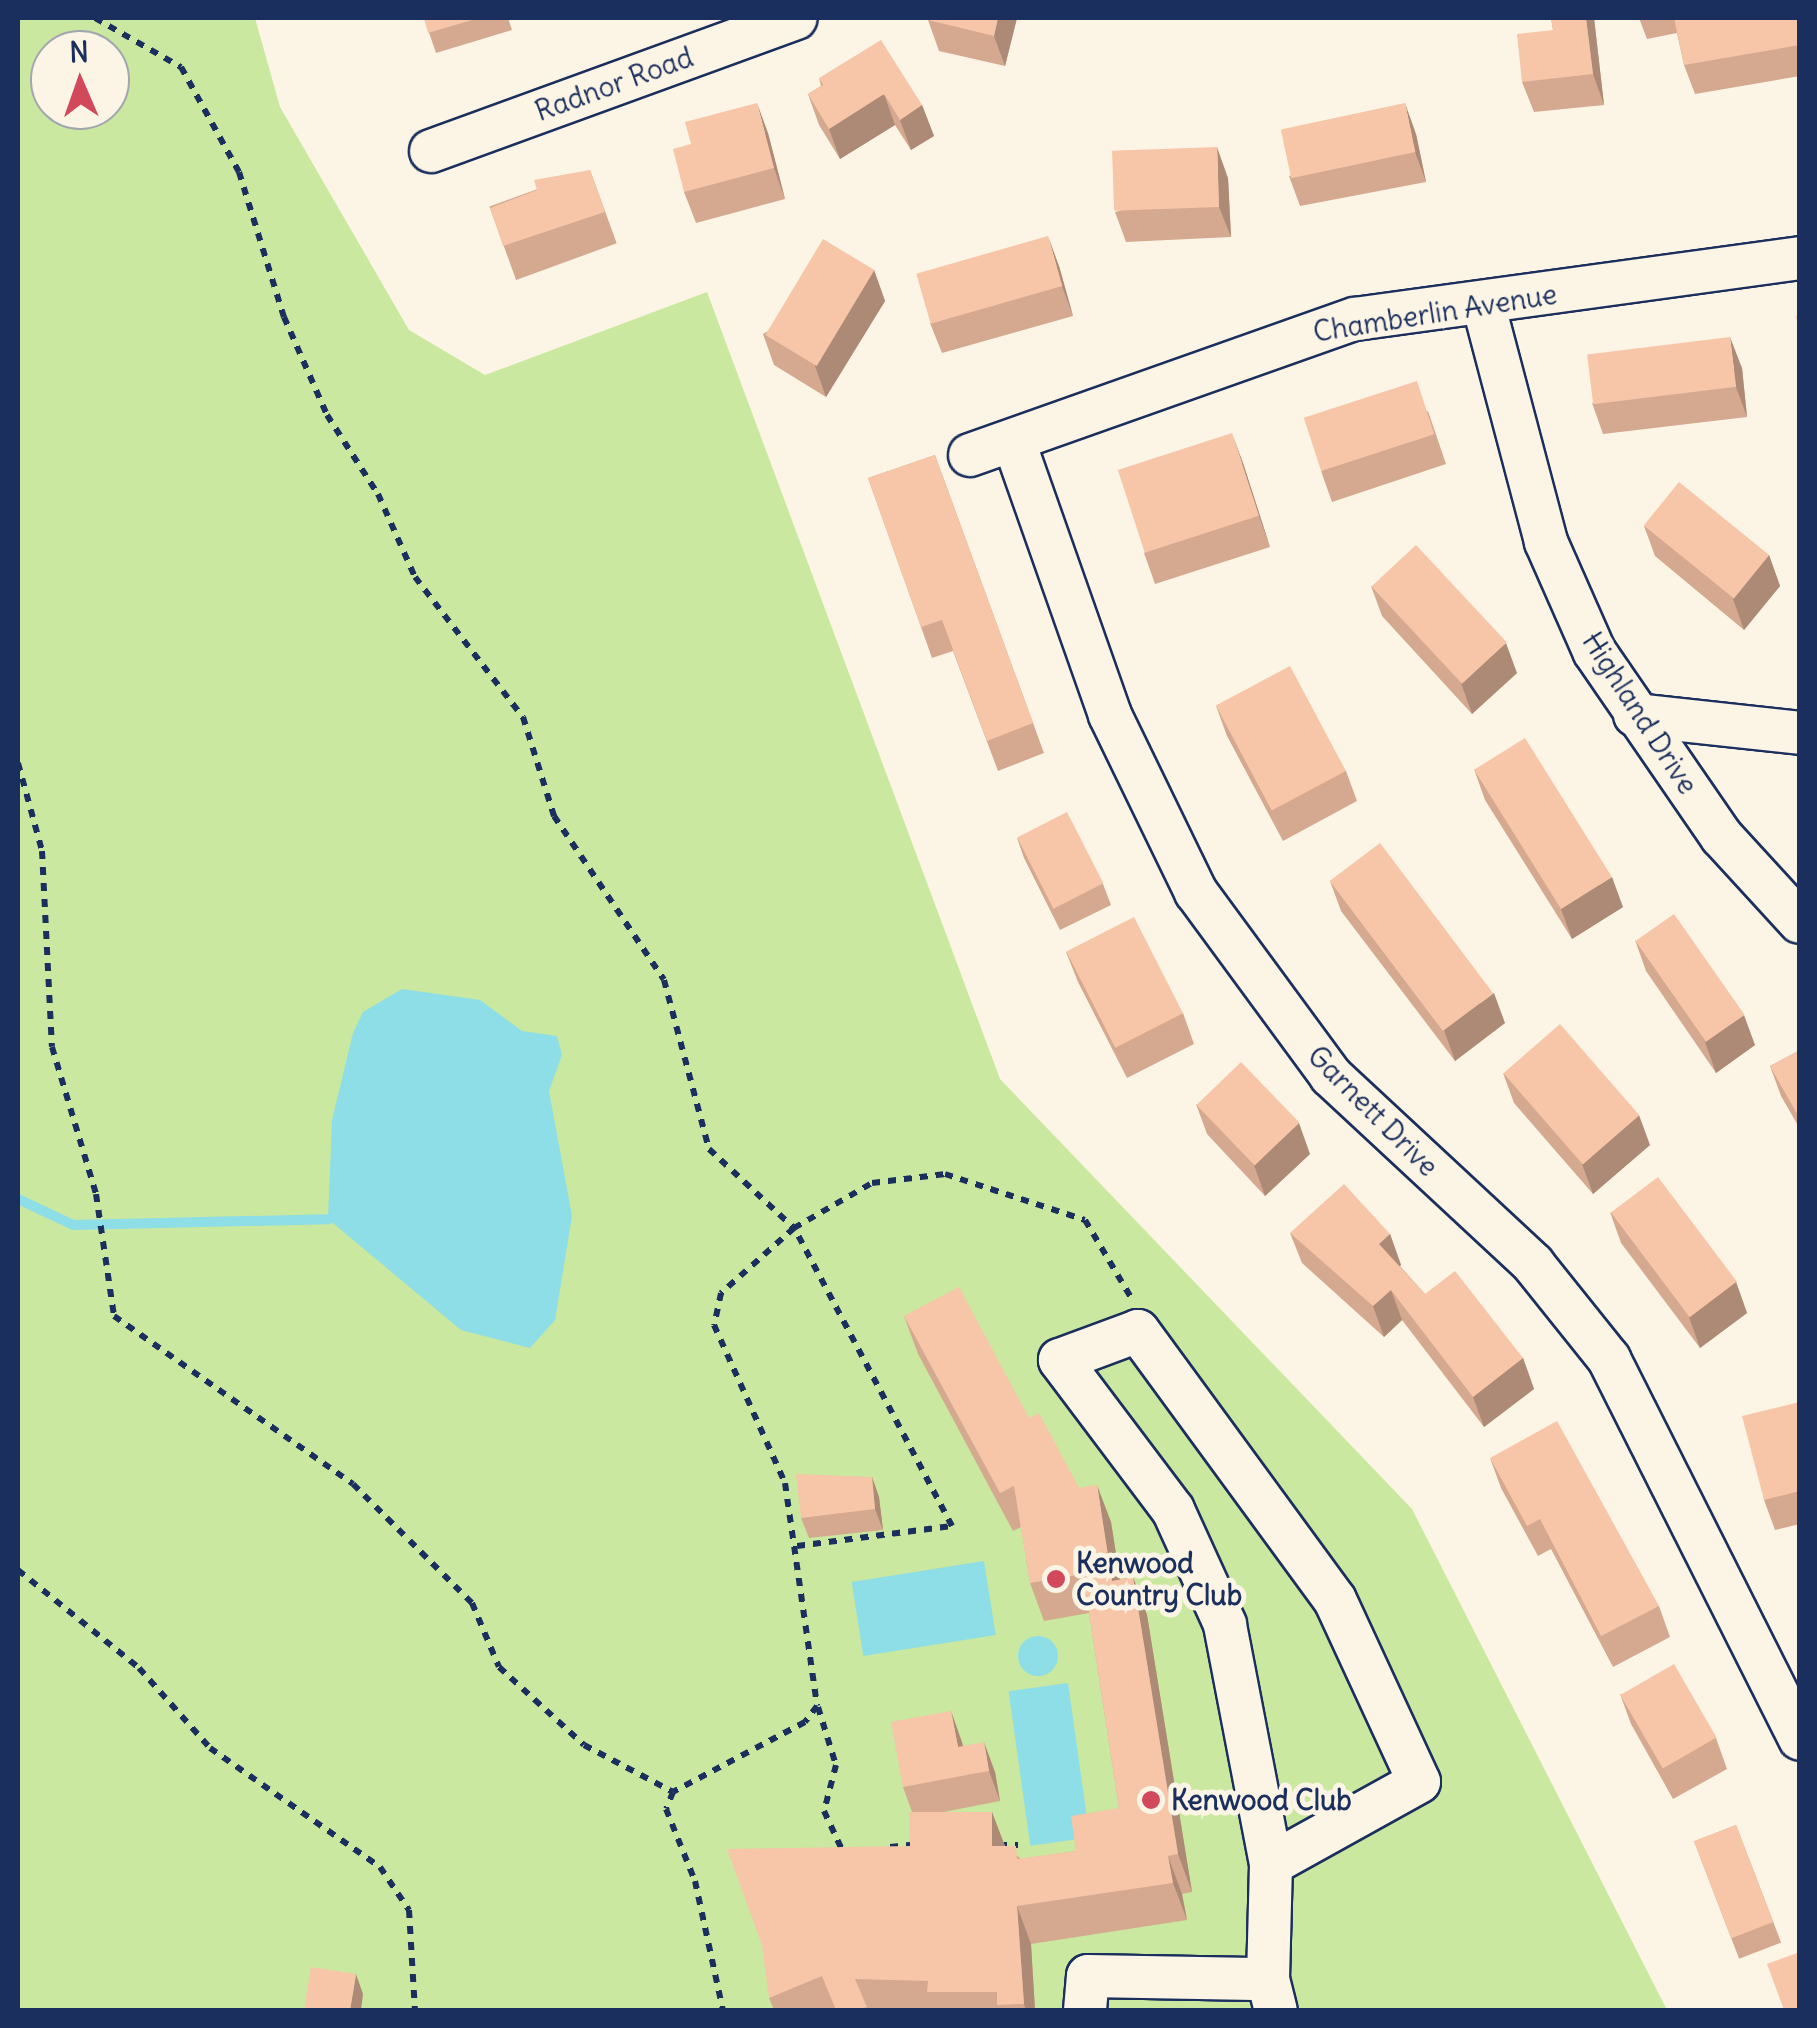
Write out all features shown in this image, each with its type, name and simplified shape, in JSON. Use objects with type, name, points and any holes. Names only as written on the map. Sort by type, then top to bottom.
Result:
[{"type":"street","name":"Radnor Road","points":[[432,151],[796,18]]},
{"type":"street","name":"Chamberlin Avenue","points":[[970,455],[1014,442],[1292,336],[1483,302],[1800,258]]},
{"type":"street","name":"Highland Drive","points":[[1483,302],[1546,542],[1635,715],[1722,837],[1800,922]]},
{"type":"street","name":"Garnett Drive","points":[[1014,442],[1110,714],[1196,892],[1331,1076],[1533,1264],[1609,1360],[1800,1740]]},
{"type":"street","points":[[1635,715],[1800,733]]},
{"type":"street","points":[[1085,2010],[1088,1976],[1272,1995],[1271,1864],[1225,1624],[1173,1510],[1060,1360],[1138,1331],[1335,1600],[1419,1782],[1271,1864]]},
{"type":"path","points":[[96,18],[181,67],[239,172],[284,317],[326,415],[378,494],[415,577],[523,717],[554,816],[664,980],[708,1149],[794,1228],[952,1526],[797,1546]]},
{"type":"path","points":[[18,763],[42,851],[52,1047],[97,1203],[114,1316],[354,1484],[472,1603],[499,1667],[584,1745],[673,1792]]},
{"type":"path","points":[[861,1853],[845,1856],[824,1810],[836,1765],[817,1706],[785,1483],[714,1325],[721,1293],[794,1228],[872,1183],[945,1174],[1010,1188],[1085,1220],[1130,1285],[1138,1331]]},
{"type":"path","points":[[18,1570],[139,1668],[210,1748],[380,1867],[408,1910],[415,2010]]},
{"type":"path","points":[[723,2010],[695,1881],[666,1808],[673,1792],[805,1722],[817,1706]]},
{"type":"path","points":[[876,1850],[926,1844]]},
{"type":"path","points":[[981,1845],[1018,1845]]},
{"type":"green space","points":[[18,18],[255,18],[280,107],[409,330],[485,375],[707,292],[1000,1079],[1412,1509],[1667,2010],[18,2010]]},
{"type":"water","points":[[402,989],[480,1000],[522,1031],[557,1036],[562,1055],[549,1091],[572,1216],[555,1320],[530,1348],[461,1330],[328,1219],[332,1120],[353,1033],[363,1012]]},
{"type":"water","points":[[984,1561],[996,1635],[863,1656],[852,1582]]},
{"type":"water","points":[[1038,1636],[1052,1642],[1058,1656],[1052,1670],[1038,1676],[1024,1670],[1018,1656],[1024,1642]]},
{"type":"water","points":[[1068,1683],[1090,1837],[1030,1846],[1009,1691]]},
{"type":"building","points":[[424,18],[479,18],[428,33]]},
{"type":"building","points":[[929,18],[998,18],[994,36]]},
{"type":"building","points":[[1551,18],[1586,18],[1593,74],[1522,82],[1517,34],[1553,30]]},
{"type":"building","points":[[1674,18],[1800,18],[1800,45],[1684,65]]},
{"type":"building","points":[[881,40],[922,105],[900,120],[884,94],[829,129],[808,94],[823,85],[819,78]]},
{"type":"building","points":[[757,103],[774,168],[684,192],[673,149],[691,144],[685,122]]},
{"type":"building","points":[[1405,103],[1415,152],[1291,178],[1281,129]]},
{"type":"building","points":[[1217,147],[1219,207],[1114,211],[1112,151]]},
{"type":"building","points":[[590,170],[605,212],[503,246],[490,208],[537,190],[534,180]]},
{"type":"building","points":[[1048,236],[1062,286],[931,324],[916,274]]},
{"type":"building","points":[[823,239],[874,270],[817,366],[765,335]]},
{"type":"building","points":[[1730,337],[1736,387],[1593,404],[1587,355]]},
{"type":"building","points":[[1417,381],[1434,434],[1321,471],[1304,418]]},
{"type":"building","points":[[1232,433],[1259,516],[1145,553],[1118,470]]},
{"type":"building","points":[[935,455],[1033,723],[987,741],[942,620],[921,627],[868,478]]},
{"type":"building","points":[[1679,482],[1769,555],[1734,599],[1644,526]]},
{"type":"building","points":[[1416,545],[1507,642],[1462,684],[1371,587]]},
{"type":"building","points":[[1290,666],[1346,771],[1272,811],[1216,705]]},
{"type":"building","points":[[1525,738],[1612,877],[1561,909],[1474,770]]},
{"type":"building","points":[[1067,812],[1103,883],[1053,909],[1017,837]]},
{"type":"building","points":[[1380,843],[1493,993],[1443,1031],[1330,881]]},
{"type":"building","points":[[1674,914],[1745,1015],[1706,1042],[1635,941]]},
{"type":"building","points":[[1134,917],[1183,1013],[1115,1048],[1066,952]]},
{"type":"building","points":[[1560,1024],[1639,1115],[1583,1165],[1503,1073]]},
{"type":"building","points":[[1800,1050],[1800,1119],[1770,1066]]},
{"type":"building","points":[[1241,1062],[1299,1122],[1255,1165],[1196,1105]]},
{"type":"building","points":[[1658,1177],[1737,1282],[1690,1317],[1611,1213]]},
{"type":"building","points":[[1344,1184],[1390,1234],[1379,1244],[1425,1294],[1455,1271],[1523,1358],[1473,1397],[1391,1290],[1373,1306],[1290,1233]]},
{"type":"building","points":[[959,1287],[1029,1418],[1039,1413],[1079,1488],[1097,1485],[1112,1581],[1133,1577],[1178,1854],[1168,1856],[1173,1883],[1017,1906],[1024,2004],[997,2005],[997,1992],[927,1992],[928,1981],[855,1979],[867,2007],[836,2010],[822,1976],[769,1998],[762,1945],[727,1849],[910,1846],[909,1812],[992,1812],[992,1846],[1016,1846],[1017,1859],[1076,1851],[1071,1816],[1119,1808],[1083,1574],[1030,1583],[1014,1486],[1000,1493],[904,1316]]},
{"type":"building","points":[[1800,1402],[1800,1491],[1764,1500],[1742,1416]]},
{"type":"building","points":[[1557,1421],[1659,1606],[1601,1636],[1540,1519],[1527,1526],[1490,1458]]},
{"type":"building","points":[[796,1474],[872,1477],[875,1509],[801,1518]]},
{"type":"building","points":[[1674,1664],[1716,1738],[1663,1769],[1620,1695]]},
{"type":"building","points":[[951,1711],[958,1747],[984,1742],[989,1771],[903,1787],[891,1722]]},
{"type":"building","points":[[1736,1825],[1773,1922],[1731,1938],[1694,1841]]},
{"type":"building","points":[[1800,1952],[1800,2010],[1784,2010],[1767,1964]]},
{"type":"building","points":[[311,1967],[356,1974],[350,2010],[304,2010]]},
{"type":"waterway","points":[[18,1199],[73,1225],[328,1219]]},
{"type":"place","name":"Kenwood Country Club","points":[[1056,1579]]},
{"type":"place","name":"Kenwood Club","points":[[1151,1800]]}]
